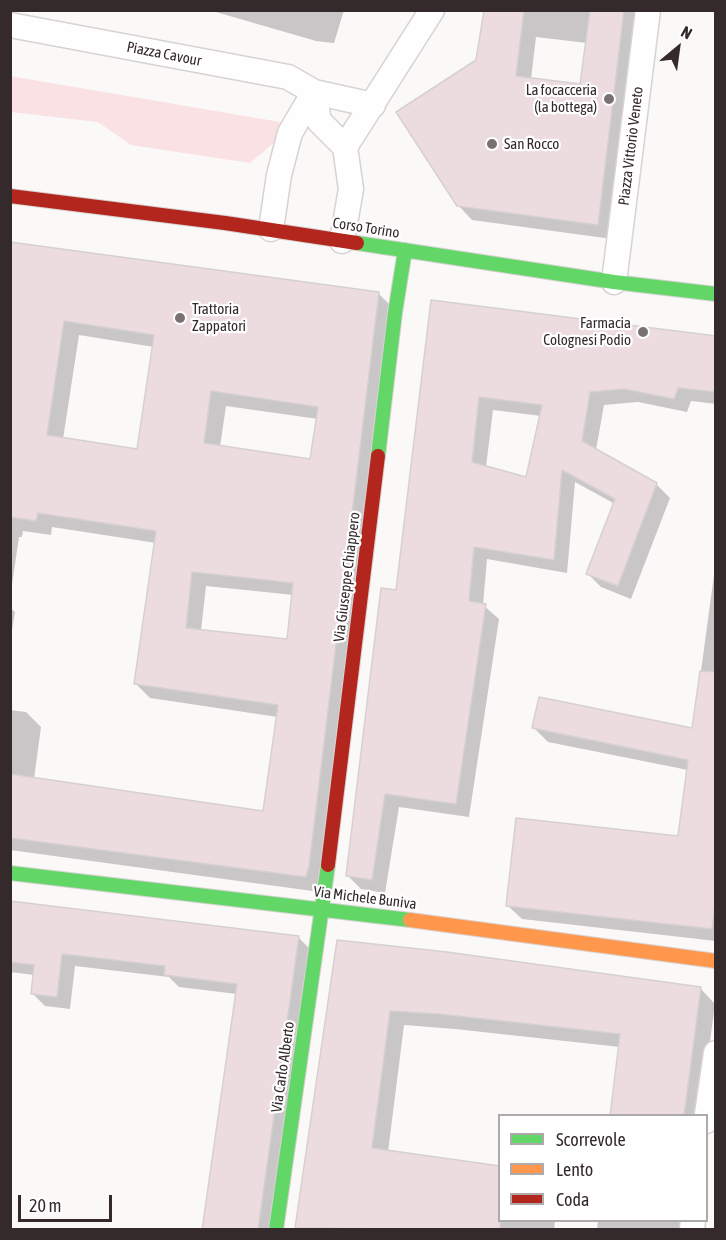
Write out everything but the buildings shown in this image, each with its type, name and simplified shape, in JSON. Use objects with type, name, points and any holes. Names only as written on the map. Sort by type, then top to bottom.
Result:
[{"type":"street","points":[[345,147],[432,10]]},
{"type":"street","name":"Piazza Vittorio Veneto","points":[[614,282],[648,10]]},
{"type":"street","name":"Piazza Cavour","points":[[10,25],[288,77],[314,92],[373,105]]},
{"type":"street","points":[[314,92],[319,121],[345,147],[351,189],[342,241]]},
{"type":"street","points":[[271,229],[279,175],[290,133],[314,92]]},
{"type":"street","name":"Corso Torino","points":[[10,196],[271,229],[614,282],[716,294]]},
{"type":"street","name":"Via Giuseppe Chiappero","points":[[323,909],[405,250]]},
{"type":"street","name":"Via Michele Buniva","points":[[10,873],[323,909],[716,961]]},
{"type":"street","name":"Via Carlo Alberto","points":[[276,1230],[323,909]]},
{"type":"street","points":[[707,1114],[716,1053]]},
{"type":"shaded area","points":[[10,76],[280,122],[276,141],[250,163],[131,145],[98,122],[11,112]]},
{"type":"traffic: fast","points":[[357,243],[614,282],[716,294]]},
{"type":"traffic: fast","points":[[378,456],[405,250]]},
{"type":"traffic: fast","points":[[276,1230],[328,865]]},
{"type":"traffic: fast","points":[[10,873],[410,920]]},
{"type":"traffic: slow","points":[[410,920],[716,961]]},
{"type":"traffic: jam","points":[[10,196],[225,223],[357,243]]},
{"type":"traffic: jam","points":[[328,865],[378,456]]},
{"type":"place","name":"La focacceria (la bottega)","points":[[609,99]]},
{"type":"place","name":"San Rocco","points":[[492,144]]},
{"type":"place","name":"Trattoria Zappatori","points":[[180,318]]},
{"type":"place","name":"Farmacia Colognesi Podio","points":[[643,332]]}]
